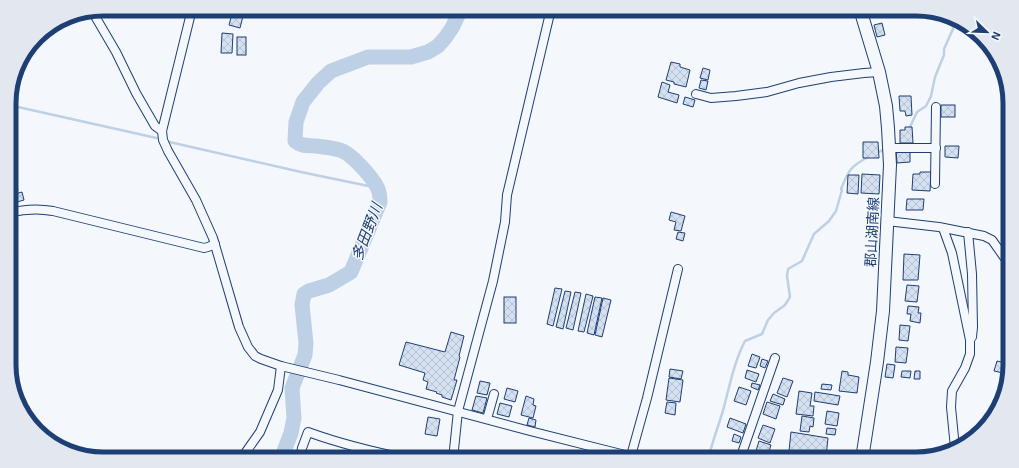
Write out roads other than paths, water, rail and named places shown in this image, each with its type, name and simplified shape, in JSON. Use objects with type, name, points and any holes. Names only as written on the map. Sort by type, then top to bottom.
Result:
[{"type":"main road","name":"郡山湖南線","points":[[862,16],[879,72],[886,106],[890,165],[883,311],[878,362],[863,452]]},
{"type":"street","points":[[95,16],[116,52],[155,126],[162,131]]},
{"type":"street","points":[[190,16],[162,131],[168,151],[196,200],[215,244],[239,327],[248,347],[255,356],[281,366],[612,452]]},
{"type":"street","points":[[454,452],[458,411],[493,281],[505,222],[507,195],[549,16]]},
{"type":"street","points":[[696,94],[710,98],[736,96],[767,92],[799,83],[831,77],[864,72],[879,72]]},
{"type":"street","points":[[935,184],[936,107]]},
{"type":"street","points":[[889,148],[936,148]]},
{"type":"street","points":[[16,212],[40,209],[60,212],[204,248],[215,244]]},
{"type":"street","points":[[887,221],[943,228],[988,237],[992,240],[1003,256]]},
{"type":"street","points":[[943,228],[952,253],[970,340],[970,354],[965,368],[952,391],[951,407],[954,442]]},
{"type":"street","points":[[968,232],[972,274],[973,327],[970,340]]},
{"type":"street","points":[[632,452],[647,398],[678,269]]},
{"type":"street","points":[[742,452],[775,358]]},
{"type":"street","points":[[246,452],[260,432],[278,390],[281,366]]},
{"type":"street","points":[[487,419],[494,394]]},
{"type":"street","points":[[301,452],[308,432],[351,446],[378,452]]},
{"type":"waterway","name":"多田野川","points":[[284,452],[291,433],[294,418],[292,388],[305,355],[306,343],[302,305],[304,294],[329,285],[351,272],[380,202],[379,191],[374,183],[361,166],[345,152],[325,147],[303,145],[295,141],[296,122],[303,102],[318,83],[331,71],[368,57],[411,57],[428,52],[438,46],[445,38],[458,16]]},
{"type":"waterway","points":[[909,129],[917,112],[926,106],[931,96],[935,77],[944,55],[944,49],[954,26]]},
{"type":"waterway","points":[[16,107],[161,139]]},
{"type":"waterway","points":[[165,141],[378,188]]},
{"type":"waterway","points":[[876,153],[886,149]]},
{"type":"waterway","points":[[710,452],[734,368],[745,341],[762,334],[768,320],[774,313],[785,305],[790,297],[787,276],[788,269],[802,261],[814,234],[829,221],[836,211],[841,189],[851,169],[870,156]]}]
